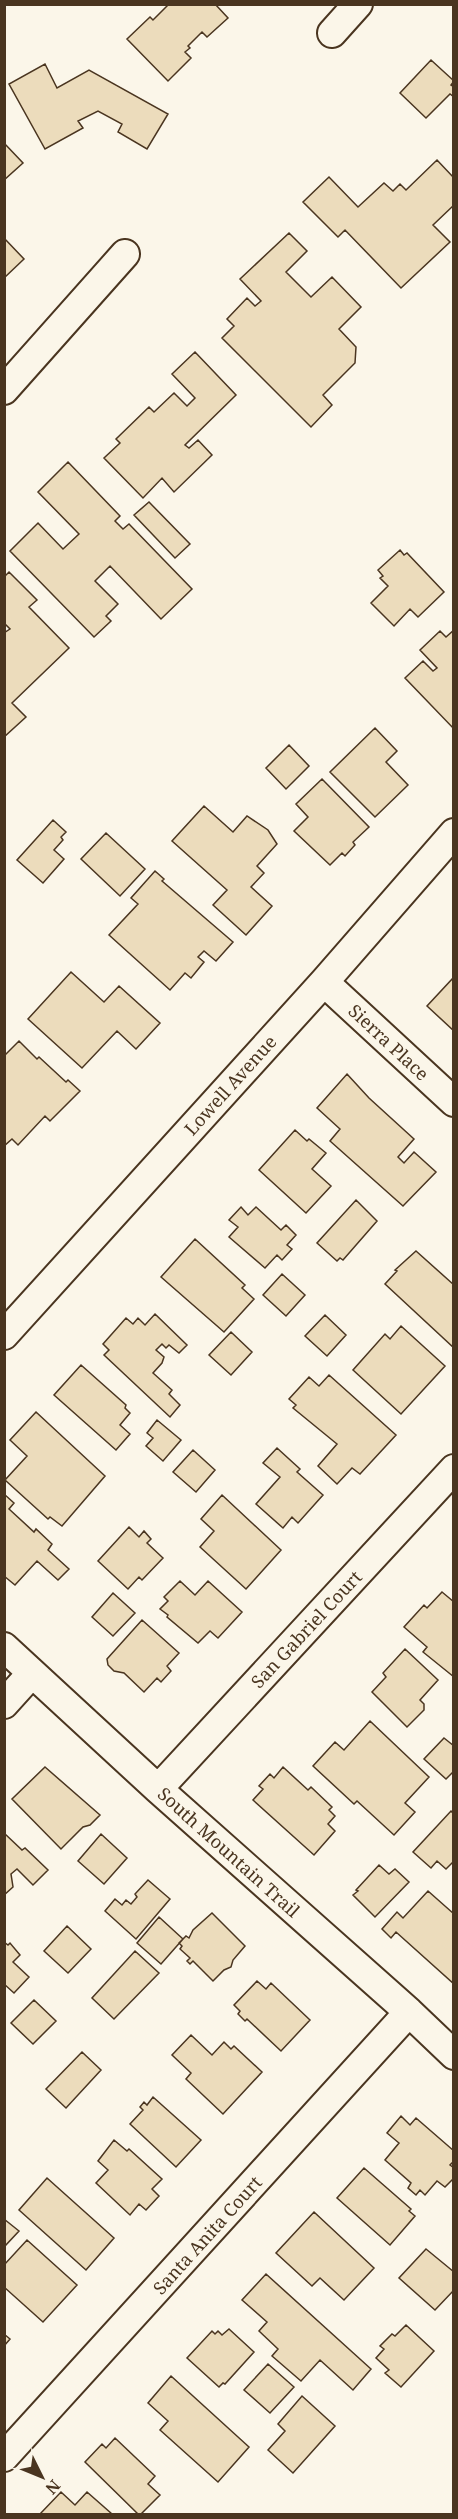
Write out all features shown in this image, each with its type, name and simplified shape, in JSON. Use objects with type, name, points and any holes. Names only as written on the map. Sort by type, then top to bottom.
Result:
[{"type":"street","points":[[332,33],[358,4]]},
{"type":"street","points":[[4,390],[125,254]]},
{"type":"street","name":"Lowell Avenue","points":[[4,1335],[324,982],[453,833]]},
{"type":"street","name":"Sierra Place","points":[[324,982],[453,1102]]},
{"type":"street","name":"San Gabriel Court","points":[[159,1789],[453,1469]]},
{"type":"street","name":"South Mountain Trail","points":[[4,1647],[409,2012],[453,2055]]},
{"type":"street","points":[[4,1704],[32,1673]]},
{"type":"street","name":"Santa Anita Court","points":[[4,2457],[409,2012]]},
{"type":"building","points":[[169,4],[215,4],[228,18],[207,37],[202,32],[188,46],[190,48],[185,52],[191,58],[168,81],[127,39],[150,17],[153,20]]},
{"type":"building","points":[[431,60],[454,81],[451,85],[454,87],[454,97],[450,94],[426,118],[400,93]]},
{"type":"building","points":[[45,64],[57,88],[89,70],[168,114],[147,149],[118,132],[122,124],[98,111],[78,121],[83,128],[45,149],[9,84]]},
{"type":"building","points":[[4,143],[23,163],[4,180]]},
{"type":"building","points":[[437,160],[454,178],[454,205],[433,225],[450,242],[401,288],[345,230],[338,237],[303,202],[329,177],[358,207],[384,183],[393,191],[400,184],[406,190]]},
{"type":"building","points":[[289,233],[307,251],[286,272],[311,297],[332,277],[361,307],[339,329],[356,347],[355,363],[323,395],[332,405],[311,427],[222,338],[234,326],[227,319],[247,298],[255,306],[261,301],[240,279]]},
{"type":"building","points":[[4,238],[24,259],[4,278]]},
{"type":"building","points":[[195,352],[236,395],[185,445],[189,448],[198,440],[212,455],[174,492],[162,478],[143,498],[104,458],[120,443],[116,439],[149,407],[154,412],[174,393],[187,406],[195,398],[172,374]]},
{"type":"building","points":[[68,462],[120,516],[115,521],[123,529],[129,524],[192,589],[161,619],[110,566],[95,581],[118,604],[106,616],[111,621],[94,637],[10,551],[38,523],[63,549],[79,534],[38,492]]},
{"type":"building","points":[[149,502],[190,544],[175,558],[134,515]]},
{"type":"building","points":[[400,550],[404,555],[407,553],[444,592],[418,617],[410,609],[394,626],[371,603],[388,586],[380,578],[383,576],[378,570]]},
{"type":"building","points":[[9,572],[37,600],[29,607],[69,648],[12,703],[26,717],[4,737],[4,633],[10,629],[4,623],[4,577]]},
{"type":"building","points":[[454,630],[454,729],[405,678],[423,661],[433,671],[437,668],[420,650],[440,631],[446,637]]},
{"type":"building","points":[[375,728],[397,751],[386,762],[408,785],[375,817],[330,772]]},
{"type":"building","points":[[289,745],[309,766],[286,789],[266,768]]},
{"type":"building","points":[[322,779],[369,827],[353,842],[355,845],[345,856],[342,853],[330,865],[294,831],[308,817],[296,804]]},
{"type":"building","points":[[204,806],[233,832],[247,816],[268,830],[277,844],[257,866],[264,873],[251,887],[272,906],[246,935],[213,905],[227,890],[172,841]]},
{"type":"building","points":[[53,820],[66,832],[61,837],[63,840],[54,850],[64,859],[43,883],[17,860]]},
{"type":"building","points":[[106,833],[145,869],[120,896],[81,859]]},
{"type":"building","points":[[155,871],[164,879],[162,881],[233,942],[216,961],[204,951],[198,957],[204,962],[191,978],[185,973],[170,990],[109,935],[138,904],[131,898]]},
{"type":"building","points":[[71,972],[104,1002],[119,986],[160,1023],[136,1049],[117,1031],[82,1068],[28,1019]]},
{"type":"building","points":[[454,977],[454,1031],[427,1006]]},
{"type":"building","points":[[19,1041],[37,1059],[39,1057],[66,1082],[68,1080],[80,1091],[50,1121],[45,1116],[18,1145],[12,1139],[4,1146],[4,1056]]},
{"type":"building","points":[[347,1074],[369,1098],[414,1139],[398,1157],[404,1163],[414,1152],[436,1172],[403,1206],[330,1141],[340,1129],[317,1108]]},
{"type":"building","points":[[295,1130],[326,1153],[312,1169],[331,1186],[306,1213],[259,1170]]},
{"type":"building","points":[[356,1200],[377,1221],[343,1260],[340,1258],[337,1261],[317,1243]]},
{"type":"building","points":[[241,1207],[248,1215],[256,1207],[281,1230],[286,1225],[296,1235],[287,1245],[292,1249],[282,1260],[277,1255],[265,1268],[229,1237],[238,1227],[229,1220]]},
{"type":"building","points":[[195,1239],[245,1285],[242,1288],[254,1299],[224,1332],[161,1277]]},
{"type":"building","points":[[416,1251],[454,1285],[454,1348],[385,1284],[397,1271],[395,1270]]},
{"type":"building","points":[[282,1274],[305,1295],[286,1316],[263,1295]]},
{"type":"building","points":[[155,1314],[187,1345],[179,1353],[169,1345],[166,1348],[162,1344],[156,1350],[164,1357],[153,1373],[172,1390],[169,1394],[180,1405],[170,1417],[104,1355],[109,1350],[103,1344],[126,1318],[133,1324],[138,1318],[145,1325]]},
{"type":"building","points":[[325,1315],[346,1335],[327,1356],[305,1336]]},
{"type":"building","points":[[401,1326],[445,1366],[401,1414],[353,1370],[385,1334],[390,1339]]},
{"type":"building","points":[[231,1332],[252,1352],[231,1375],[209,1355]]},
{"type":"building","points":[[81,1365],[126,1405],[125,1408],[130,1413],[120,1425],[130,1434],[116,1450],[54,1395]]},
{"type":"building","points":[[329,1375],[396,1435],[360,1474],[352,1468],[337,1484],[318,1466],[337,1444],[293,1408],[296,1405],[289,1399],[309,1377],[319,1386]]},
{"type":"building","points":[[36,1412],[105,1476],[62,1526],[50,1517],[48,1519],[5,1480],[27,1456],[10,1440]]},
{"type":"building","points":[[157,1420],[181,1440],[163,1461],[146,1446],[153,1438],[147,1433]]},
{"type":"building","points":[[277,1448],[300,1469],[297,1472],[323,1495],[298,1523],[292,1517],[283,1528],[256,1504],[280,1477],[263,1463]]},
{"type":"building","points":[[193,1450],[215,1470],[196,1492],[173,1472]]},
{"type":"building","points":[[4,1494],[14,1503],[9,1509],[34,1532],[36,1529],[52,1544],[48,1550],[69,1569],[58,1580],[37,1561],[15,1585],[4,1576]]},
{"type":"building","points":[[222,1495],[281,1550],[246,1589],[200,1547],[214,1531],[201,1519]]},
{"type":"building","points":[[129,1527],[139,1537],[144,1531],[151,1539],[147,1543],[163,1558],[142,1580],[139,1577],[128,1589],[98,1561]]},
{"type":"building","points":[[180,1581],[195,1595],[208,1581],[242,1612],[218,1638],[210,1631],[198,1643],[160,1609],[168,1601],[164,1597]]},
{"type":"building","points":[[442,1592],[454,1602],[454,1677],[423,1652],[427,1647],[404,1627],[424,1605],[427,1608]]},
{"type":"building","points":[[113,1593],[135,1613],[113,1636],[92,1617]]},
{"type":"building","points":[[142,1620],[179,1653],[167,1666],[171,1671],[161,1682],[157,1678],[144,1692],[124,1673],[114,1671],[108,1665],[107,1659]]},
{"type":"building","points":[[405,1649],[438,1680],[420,1700],[424,1704],[424,1710],[407,1727],[372,1692],[386,1677],[383,1673]]},
{"type":"building","points":[[370,1721],[429,1777],[405,1803],[415,1812],[394,1835],[357,1801],[354,1804],[313,1766],[335,1742],[344,1750]]},
{"type":"building","points":[[444,1738],[454,1746],[454,1771],[446,1779],[424,1759]]},
{"type":"building","points":[[45,1767],[100,1815],[90,1825],[83,1827],[61,1849],[12,1799]]},
{"type":"building","points":[[283,1767],[308,1790],[311,1787],[332,1807],[329,1810],[335,1816],[328,1824],[335,1831],[314,1855],[253,1800],[263,1789],[259,1786],[270,1774],[274,1778]]},
{"type":"building","points":[[451,1811],[454,1814],[454,1861],[446,1869],[437,1861],[431,1868],[413,1852]]},
{"type":"building","points":[[4,1833],[22,1850],[25,1848],[48,1870],[33,1885],[17,1869],[11,1874],[13,1887],[4,1895]]},
{"type":"building","points":[[101,1834],[127,1858],[104,1884],[78,1861]]},
{"type":"building","points":[[379,1865],[389,1874],[395,1869],[409,1882],[375,1917],[353,1895]]},
{"type":"building","points":[[148,1880],[170,1899],[136,1939],[105,1911],[115,1899],[122,1905],[126,1900],[131,1904],[137,1897],[135,1894]]},
{"type":"building","points":[[428,1891],[454,1914],[454,1984],[396,1932],[391,1938],[382,1929],[397,1912],[403,1918]]},
{"type":"building","points":[[212,1913],[245,1946],[233,1960],[231,1967],[224,1970],[213,1981],[193,1961],[190,1964],[187,1961],[190,1958],[180,1949],[182,1946],[179,1943],[186,1936],[189,1938],[193,1930]]},
{"type":"building","points":[[159,1917],[183,1939],[161,1964],[137,1943]]},
{"type":"building","points":[[67,1926],[91,1949],[68,1973],[44,1951]]},
{"type":"building","points":[[4,1942],[8,1945],[10,1943],[20,1955],[13,1962],[29,1977],[14,1993],[4,1984]]},
{"type":"building","points":[[135,1951],[159,1973],[114,2019],[92,1998]]},
{"type":"building","points":[[257,1981],[266,1989],[271,1983],[310,2020],[281,2051],[247,2019],[245,2021],[238,2014],[240,2011],[234,2005]]},
{"type":"building","points":[[34,2000],[56,2021],[33,2044],[11,2023]]},
{"type":"building","points":[[191,2035],[212,2055],[224,2042],[231,2049],[234,2046],[262,2072],[223,2114],[186,2079],[191,2073],[172,2055]]},
{"type":"building","points":[[82,2052],[101,2070],[66,2108],[46,2089]]},
{"type":"building","points":[[153,2097],[201,2140],[176,2167],[130,2124],[143,2110],[140,2107],[144,2102],[147,2105]]},
{"type":"building","points":[[401,2116],[410,2125],[416,2118],[454,2151],[454,2161],[450,2165],[454,2168],[454,2178],[445,2187],[437,2181],[425,2195],[420,2190],[416,2195],[408,2188],[411,2183],[385,2160],[399,2143],[387,2133]]},
{"type":"building","points":[[114,2140],[127,2151],[129,2149],[162,2179],[152,2189],[159,2196],[146,2210],[139,2204],[130,2215],[96,2183],[108,2170],[98,2161]]},
{"type":"building","points":[[364,2168],[411,2209],[409,2211],[415,2216],[390,2245],[337,2198]]},
{"type":"building","points":[[47,2178],[114,2238],[86,2270],[19,2210]]},
{"type":"building","points":[[314,2212],[374,2268],[344,2300],[320,2278],[312,2286],[276,2253]]},
{"type":"building","points":[[4,2219],[19,2231],[4,2247]]},
{"type":"building","points":[[27,2240],[77,2285],[43,2322],[4,2287],[4,2265]]},
{"type":"building","points":[[426,2249],[454,2272],[454,2290],[435,2310],[399,2278]]},
{"type":"building","points":[[266,2274],[371,2369],[353,2390],[320,2360],[301,2381],[272,2356],[278,2349],[259,2331],[267,2322],[242,2300]]},
{"type":"building","points":[[406,2325],[434,2351],[401,2387],[385,2373],[389,2370],[376,2358],[384,2349],[380,2346]]},
{"type":"building","points":[[229,2329],[254,2352],[225,2384],[219,2387],[187,2358],[212,2331],[215,2334],[218,2331],[222,2335]]},
{"type":"building","points":[[4,2334],[10,2339],[4,2346]]},
{"type":"building","points":[[268,2364],[294,2387],[270,2413],[244,2390]]},
{"type":"building","points":[[171,2376],[249,2447],[218,2482],[160,2430],[168,2421],[148,2403]]},
{"type":"building","points":[[302,2396],[335,2426],[293,2473],[268,2450],[285,2431],[278,2424]]},
{"type":"building","points":[[115,2438],[155,2476],[148,2484],[160,2495],[141,2514],[138,2514],[85,2462],[102,2444],[106,2448]]},
{"type":"building","points":[[61,2492],[75,2505],[87,2492],[112,2514],[40,2514]]}]
